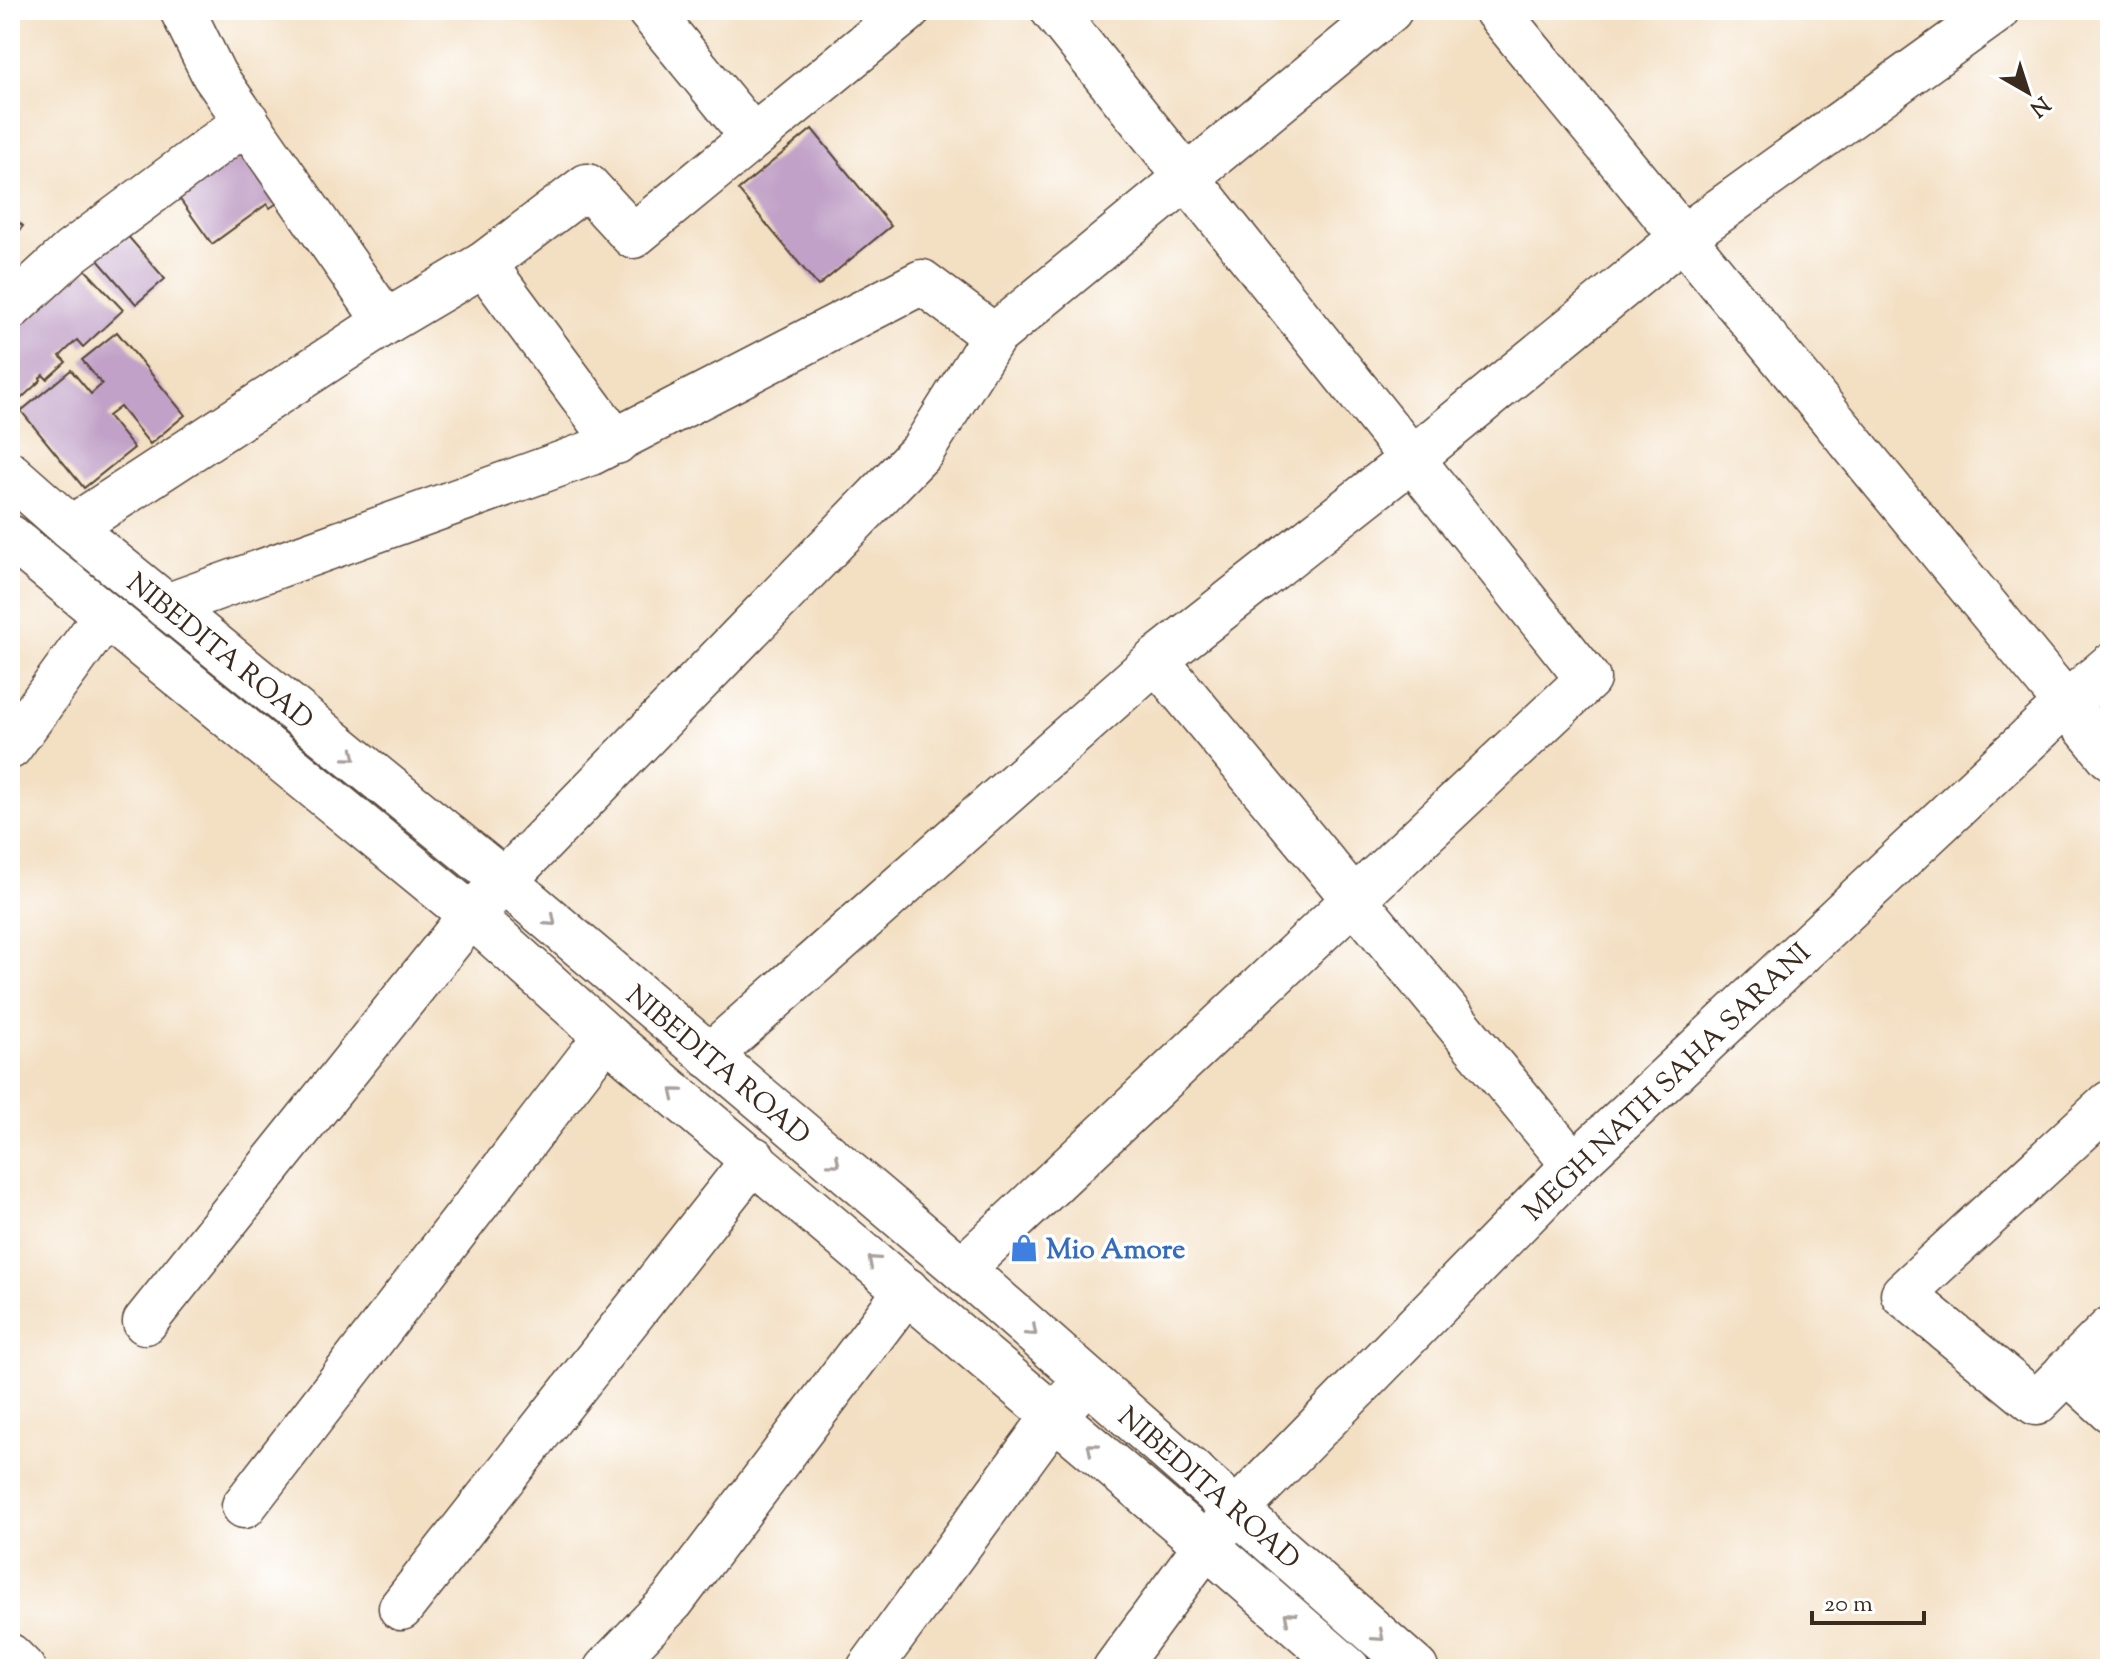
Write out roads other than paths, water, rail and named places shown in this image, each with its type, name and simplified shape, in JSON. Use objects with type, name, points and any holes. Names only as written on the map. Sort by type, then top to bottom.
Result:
[{"type":"street","points":[[182,10],[205,59],[386,322]]},
{"type":"street","points":[[649,10],[753,137]]},
{"type":"street","points":[[71,528],[386,322],[484,264],[587,186],[633,236],[908,10]]},
{"type":"street","points":[[962,1269],[1588,679],[1053,10]]},
{"type":"street","points":[[145,1322],[471,915],[922,451],[994,336],[1390,10]]},
{"type":"street","points":[[1496,10],[2110,757]]},
{"type":"street","points":[[709,1056],[1156,660],[1413,458],[1683,237],[1998,10]]},
{"type":"street","points":[[10,308],[71,252],[247,121]]},
{"type":"street","points":[[484,264],[616,442]]},
{"type":"street","points":[[166,606],[591,453],[922,282],[994,336]]},
{"type":"street","name":"NIBEDITA ROAD","points":[[10,474],[71,528],[504,881],[962,1269],[1416,1669]]},
{"type":"street","name":"NIBEDITA ROAD","points":[[10,537],[471,915],[606,1036],[754,1159],[1348,1669]]},
{"type":"street","points":[[10,747],[105,616]]},
{"type":"street","points":[[1156,660],[1574,1165]]},
{"type":"street","name":"MEGH NATH SAHA SARANI","points":[[1115,1669],[1206,1545],[1237,1510],[1574,1165],[2110,666]]},
{"type":"street","points":[[244,1506],[606,1036]]},
{"type":"street","points":[[2110,1103],[1903,1294],[2036,1403],[2110,1329]]},
{"type":"street","points":[[401,1608],[754,1159]]},
{"type":"street","points":[[606,1669],[672,1601],[907,1290]]},
{"type":"street","points":[[2067,1371],[2110,1410]]},
{"type":"street","points":[[869,1669],[1054,1416],[1087,1379]]},
{"type":"street","points":[[10,1656],[23,1669]]},
{"type":"place","name":"Mio Amore","points":[[1024,1248]]}]
